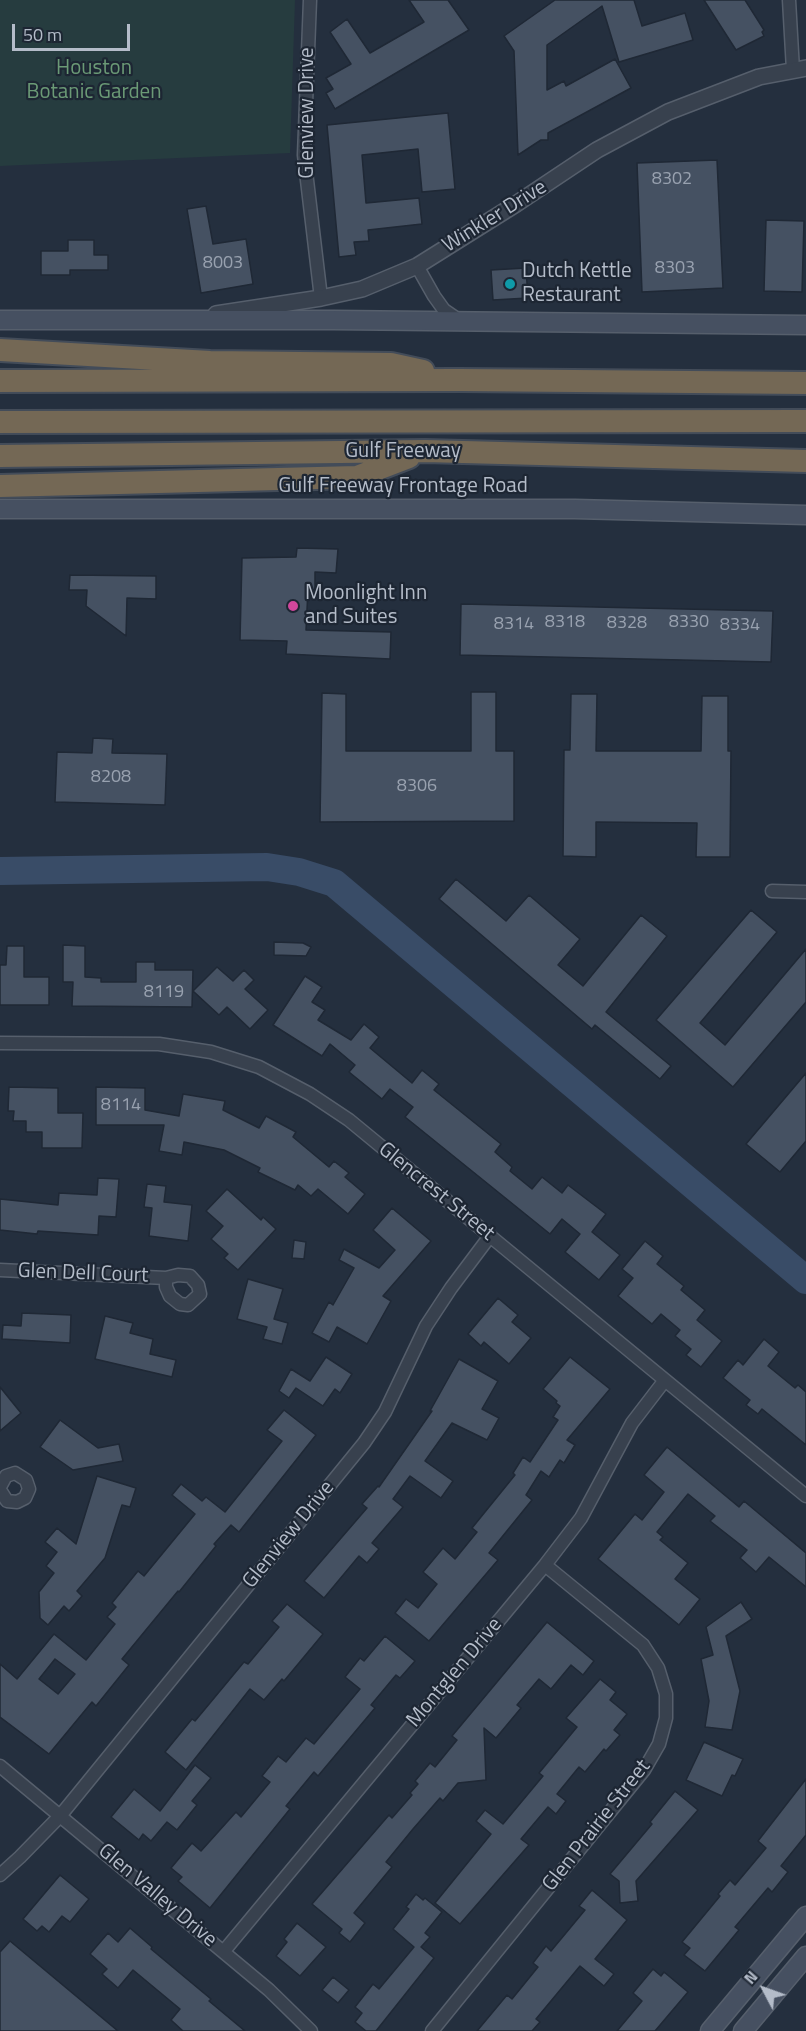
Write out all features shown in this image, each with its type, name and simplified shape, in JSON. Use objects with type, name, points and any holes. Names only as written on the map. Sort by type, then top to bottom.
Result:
[{"type":"highway","points":[[0,350],[210,362],[391,364],[460,380]]},
{"type":"highway","points":[[0,381],[460,380],[806,383]]},
{"type":"highway","name":"Gulf Freeway","points":[[0,422],[806,421]]},
{"type":"highway","points":[[0,486],[357,477],[425,452]]},
{"type":"highway","name":"Gulf Freeway","points":[[0,456],[425,452],[806,460]]},
{"type":"main road","points":[[0,320],[806,325]]},
{"type":"main road","name":"Gulf Freeway Frontage Road","points":[[0,509],[575,509],[806,515]]},
{"type":"main road","points":[[710,2031],[806,1916]]},
{"type":"main road","points":[[743,2031],[806,1956]]},
{"type":"street","name":"Glenview Drive","points":[[310,0],[304,155],[321,298]]},
{"type":"street","points":[[789,0],[800,69]]},
{"type":"street","name":"Winkler Drive","points":[[168,321],[321,298],[362,289],[417,266],[633,129],[668,112],[759,77],[800,69]]},
{"type":"street","points":[[417,266],[444,310],[461,322]]},
{"type":"street","points":[[772,891],[806,892]]},
{"type":"street","name":"Glencrest Street","points":[[0,1043],[159,1044],[211,1052],[259,1067],[310,1094],[349,1120],[806,1496]]},
{"type":"street","name":"Glenview Drive","points":[[0,1875],[60,1816],[364,1443],[385,1412],[426,1326],[490,1236]]},
{"type":"street","name":"Glen Dell Court","points":[[0,1270],[166,1278]]},
{"type":"street","name":"Montglen Drive","points":[[224,1951],[545,1565],[581,1518],[632,1423],[665,1380]]},
{"type":"street","name":"Glen Prairie Street","points":[[432,2031],[644,1770],[659,1744],[666,1718],[666,1694],[658,1668],[643,1645],[545,1565]]},
{"type":"street","name":"Glen Valley Drive","points":[[0,1766],[224,1951],[311,2031]]},
{"type":"green space","name":"Houston Botanic Garden","points":[[0,0],[295,0],[290,153],[0,166]]},
{"type":"building","points":[[409,0],[448,0],[469,30],[335,109],[326,93],[333,89],[326,78],[351,64],[330,32],[347,19],[370,53],[424,22]]},
{"type":"building","points":[[555,0],[634,0],[642,26],[685,13],[693,40],[619,62],[602,6],[547,45],[547,90],[564,81],[566,86],[615,59],[631,88],[548,133],[548,140],[541,140],[518,155],[514,51],[504,36]]},
{"type":"building","points":[[704,0],[745,0],[764,30],[762,32],[764,36],[736,50]]},
{"type":"building","points":[[448,113],[455,189],[422,192],[418,149],[362,155],[366,203],[419,198],[422,224],[368,230],[369,241],[354,242],[356,255],[339,257],[327,125]]},
{"type":"building","points":[[717,160],[723,288],[642,292],[637,163]]},
{"type":"building","points":[[206,206],[213,244],[246,239],[253,284],[201,293],[187,209]]},
{"type":"building","points":[[766,220],[804,221],[802,292],[764,291]]},
{"type":"building","points":[[68,240],[94,240],[94,255],[108,255],[108,270],[70,270],[70,275],[41,275],[41,251],[68,251]]},
{"type":"building","name":"Dutch Kettle Restaurant","points":[[526,268],[528,298],[493,300],[491,270]]},
{"type":"building","name":"Moonlight Inn and Suites","points":[[297,548],[338,549],[336,573],[315,572],[315,590],[308,589],[306,630],[391,632],[390,659],[286,654],[287,641],[240,640],[242,558],[296,557]]},
{"type":"building","points":[[70,575],[156,576],[156,599],[127,598],[126,636],[86,606],[87,590],[69,590]]},
{"type":"building","points":[[461,604],[773,611],[771,662],[460,655]]},
{"type":"building","points":[[471,692],[496,692],[496,751],[514,751],[514,821],[320,822],[322,693],[346,694],[346,751],[471,751]]},
{"type":"building","points":[[571,694],[597,694],[596,751],[701,751],[702,696],[728,696],[728,751],[731,751],[730,857],[696,857],[697,823],[596,822],[596,857],[563,856],[564,750],[570,750]]},
{"type":"building","points":[[93,738],[113,739],[112,753],[167,754],[165,805],[55,802],[57,752],[92,753]]},
{"type":"building","points":[[456,879],[506,921],[529,895],[580,939],[558,965],[583,986],[641,915],[667,936],[606,1012],[671,1066],[660,1079],[595,1025],[592,1029],[439,899]]},
{"type":"building","points":[[751,910],[777,932],[700,1023],[725,1045],[806,949],[806,1002],[733,1087],[656,1020]]},
{"type":"building","points":[[274,942],[303,943],[311,947],[306,956],[274,955]]},
{"type":"building","points":[[63,945],[85,946],[85,977],[101,978],[101,982],[136,982],[136,962],[155,962],[155,970],[193,970],[192,1007],[72,1006],[73,982],[63,982]]},
{"type":"building","points":[[7,946],[24,946],[24,977],[49,977],[49,1005],[0,1005],[0,965],[6,965]]},
{"type":"building","points":[[217,967],[233,981],[244,970],[254,980],[245,989],[268,1010],[250,1029],[227,1007],[219,1015],[193,991]]},
{"type":"building","points":[[305,976],[322,987],[312,1002],[325,1010],[318,1020],[351,1040],[364,1024],[379,1037],[370,1048],[412,1083],[422,1070],[439,1084],[434,1090],[501,1144],[495,1152],[512,1167],[510,1171],[532,1189],[542,1177],[562,1193],[568,1185],[606,1214],[592,1232],[620,1255],[599,1280],[565,1252],[580,1234],[562,1219],[550,1234],[405,1117],[413,1107],[390,1089],[382,1099],[349,1072],[355,1065],[330,1044],[322,1056],[273,1025]]},
{"type":"building","points":[[806,1073],[806,1141],[780,1172],[746,1144]]},
{"type":"building","points":[[9,1087],[58,1088],[58,1113],[83,1113],[82,1148],[42,1148],[42,1132],[26,1132],[26,1121],[13,1121],[14,1111],[8,1111]]},
{"type":"building","points":[[96,1087],[145,1088],[145,1110],[179,1116],[183,1094],[225,1101],[223,1110],[259,1128],[266,1116],[296,1132],[293,1137],[329,1167],[334,1161],[349,1173],[345,1177],[365,1194],[348,1214],[318,1189],[311,1196],[298,1185],[295,1190],[258,1172],[260,1168],[224,1150],[184,1142],[182,1155],[159,1151],[164,1125],[96,1125]]},
{"type":"building","points":[[98,1178],[119,1179],[116,1217],[99,1216],[98,1235],[38,1231],[37,1234],[0,1230],[0,1199],[58,1205],[59,1193],[97,1195]]},
{"type":"building","points":[[147,1184],[166,1186],[164,1202],[192,1205],[188,1241],[149,1236],[152,1208],[144,1207]]},
{"type":"building","points":[[227,1189],[261,1220],[263,1217],[276,1229],[238,1270],[224,1258],[228,1254],[211,1239],[223,1226],[206,1211]]},
{"type":"building","points":[[392,1208],[431,1241],[383,1296],[391,1301],[367,1344],[337,1327],[329,1342],[312,1333],[329,1302],[333,1305],[354,1268],[339,1260],[344,1249],[379,1268],[395,1250],[373,1230]]},
{"type":"building","points":[[294,1240],[306,1242],[304,1259],[292,1258]]},
{"type":"building","points":[[645,1241],[663,1256],[657,1264],[684,1286],[681,1290],[705,1310],[697,1320],[722,1341],[701,1367],[686,1355],[691,1349],[675,1336],[680,1330],[661,1314],[652,1324],[618,1296],[633,1278],[622,1269]]},
{"type":"building","points":[[248,1279],[283,1289],[274,1319],[288,1323],[282,1344],[263,1339],[267,1327],[237,1319]]},
{"type":"building","points":[[498,1298],[518,1315],[512,1322],[531,1338],[509,1364],[484,1342],[481,1346],[468,1334]]},
{"type":"building","points":[[22,1313],[71,1315],[70,1343],[2,1339],[3,1325],[21,1326]]},
{"type":"building","points":[[105,1316],[133,1323],[130,1333],[153,1339],[150,1354],[176,1360],[172,1377],[95,1359]]},
{"type":"building","points":[[764,1339],[779,1352],[768,1366],[795,1388],[798,1385],[806,1392],[806,1445],[762,1409],[758,1414],[746,1405],[750,1400],[723,1378],[738,1360],[743,1365]]},
{"type":"building","points":[[326,1357],[352,1374],[340,1393],[335,1389],[323,1406],[296,1388],[289,1398],[279,1391],[291,1369],[310,1381]]},
{"type":"building","points":[[570,1357],[610,1389],[567,1440],[575,1445],[564,1463],[560,1460],[549,1477],[541,1471],[526,1495],[532,1500],[489,1553],[498,1560],[429,1641],[395,1613],[406,1599],[418,1608],[437,1584],[423,1572],[443,1548],[455,1559],[477,1532],[472,1528],[515,1475],[513,1473],[523,1457],[530,1462],[558,1420],[553,1417],[560,1406],[543,1389]]},
{"type":"building","points":[[459,1359],[498,1381],[482,1409],[499,1418],[487,1440],[452,1423],[425,1461],[453,1481],[441,1498],[410,1476],[393,1499],[403,1507],[372,1543],[379,1549],[367,1563],[359,1556],[324,1598],[304,1581],[367,1508],[362,1504],[379,1487],[432,1411],[430,1411]]},
{"type":"building","points":[[0,1387],[21,1413],[0,1431]]},
{"type":"building","points":[[284,1410],[316,1435],[239,1532],[231,1525],[214,1544],[216,1546],[122,1659],[129,1665],[96,1706],[92,1702],[49,1754],[0,1717],[0,1664],[17,1679],[54,1634],[86,1660],[115,1624],[107,1617],[116,1607],[112,1603],[138,1571],[144,1576],[195,1514],[172,1495],[181,1484],[202,1501],[206,1497],[225,1512],[282,1441],[267,1430]],"holes":[[[55,1659],[75,1674],[58,1694],[39,1679]]]},
{"type":"building","points":[[60,1420],[98,1448],[119,1444],[123,1461],[73,1470],[40,1447]]},
{"type":"building","points":[[667,1447],[739,1507],[744,1501],[806,1553],[806,1587],[769,1557],[756,1572],[740,1558],[747,1550],[710,1521],[715,1516],[688,1494],[657,1532],[663,1537],[660,1540],[688,1563],[675,1579],[700,1599],[679,1625],[598,1559],[635,1514],[642,1520],[664,1492],[644,1475]]},
{"type":"building","points":[[97,1476],[136,1488],[130,1507],[122,1505],[105,1558],[77,1591],[82,1596],[69,1611],[64,1606],[48,1625],[40,1618],[39,1592],[54,1573],[46,1566],[57,1552],[45,1542],[57,1528],[76,1544]]},
{"type":"building","points":[[741,1602],[752,1619],[726,1636],[740,1691],[732,1730],[705,1727],[709,1701],[701,1659],[713,1655],[706,1627]]},
{"type":"building","points":[[287,1604],[323,1634],[284,1681],[282,1679],[264,1700],[250,1689],[186,1770],[165,1752],[192,1719],[195,1721],[244,1662],[248,1664],[279,1627],[272,1621]]},
{"type":"building","points":[[547,1622],[594,1661],[583,1675],[571,1665],[551,1689],[539,1679],[517,1705],[521,1708],[496,1738],[484,1728],[486,1780],[458,1783],[443,1801],[440,1798],[413,1829],[386,1862],[392,1867],[354,1913],[365,1923],[350,1942],[339,1933],[342,1929],[312,1904],[389,1815],[392,1818],[412,1795],[410,1793],[418,1784],[415,1781],[430,1763],[435,1767],[457,1740],[452,1736]]},
{"type":"building","points":[[385,1636],[415,1661],[400,1678],[396,1675],[371,1705],[375,1708],[318,1776],[314,1772],[286,1806],[290,1809],[210,1908],[178,1881],[182,1877],[171,1868],[192,1843],[201,1851],[236,1812],[241,1817],[270,1782],[262,1776],[278,1756],[286,1762],[306,1738],[314,1744],[360,1689],[345,1677],[360,1658],[364,1661]]},
{"type":"building","points":[[600,1679],[616,1692],[610,1700],[627,1714],[614,1730],[620,1735],[606,1751],[604,1749],[585,1772],[579,1767],[557,1794],[566,1801],[556,1814],[548,1807],[521,1839],[529,1845],[460,1924],[435,1903],[491,1834],[476,1821],[485,1810],[503,1824],[543,1776],[539,1773],[577,1727],[566,1718]]},
{"type":"building","points":[[704,1742],[743,1759],[722,1796],[686,1780]]},
{"type":"building","points":[[195,1765],[211,1778],[192,1801],[197,1805],[177,1830],[167,1822],[151,1841],[143,1834],[139,1840],[111,1817],[134,1789],[160,1811]]},
{"type":"building","points":[[806,1779],[806,1835],[781,1866],[788,1872],[772,1892],[768,1888],[735,1927],[739,1930],[705,1971],[684,1955],[690,1948],[682,1942],[720,1896],[718,1894],[730,1880],[735,1885],[766,1848],[758,1841]]},
{"type":"building","points":[[675,1791],[698,1810],[636,1881],[638,1901],[620,1903],[619,1881],[610,1874],[652,1824],[650,1822]]},
{"type":"building","points":[[60,1875],[89,1899],[70,1922],[62,1916],[49,1932],[42,1926],[37,1931],[23,1919]]},
{"type":"building","points":[[592,1890],[627,1920],[595,1959],[614,1974],[604,1986],[580,1966],[536,2019],[540,2022],[532,2031],[477,2031],[507,1995],[512,1999],[538,1967],[533,1963],[546,1946],[551,1951],[585,1910],[579,1906]]},
{"type":"building","points":[[416,1894],[423,1900],[425,1898],[442,1912],[425,1933],[430,1937],[421,1947],[434,1958],[376,2031],[366,2031],[355,2022],[362,2013],[355,2007],[373,1984],[379,1989],[414,1947],[393,1929],[409,1909],[406,1907]]},
{"type":"building","points":[[297,1923],[326,1947],[300,1976],[276,1956],[287,1942],[284,1939]]},
{"type":"building","points":[[130,1928],[245,2031],[183,2031],[171,2020],[180,2009],[133,1970],[118,1988],[102,1974],[107,1969],[90,1954],[108,1933],[118,1942]]},
{"type":"building","points":[[10,1941],[118,2031],[0,2031],[0,1952]]},
{"type":"building","points":[[653,1969],[661,1976],[664,1972],[688,1992],[655,2031],[617,2031],[642,2001],[633,1993]]},
{"type":"building","points":[[333,1977],[349,1990],[338,2003],[322,1990]]},
{"type":"waterway","points":[[0,871],[267,867],[299,872],[334,883],[806,1280]]},
{"type":"place","name":"Dutch Kettle Restaurant","points":[[510,284]]},
{"type":"place","name":"Moonlight Inn and Suites","points":[[293,606]]}]
